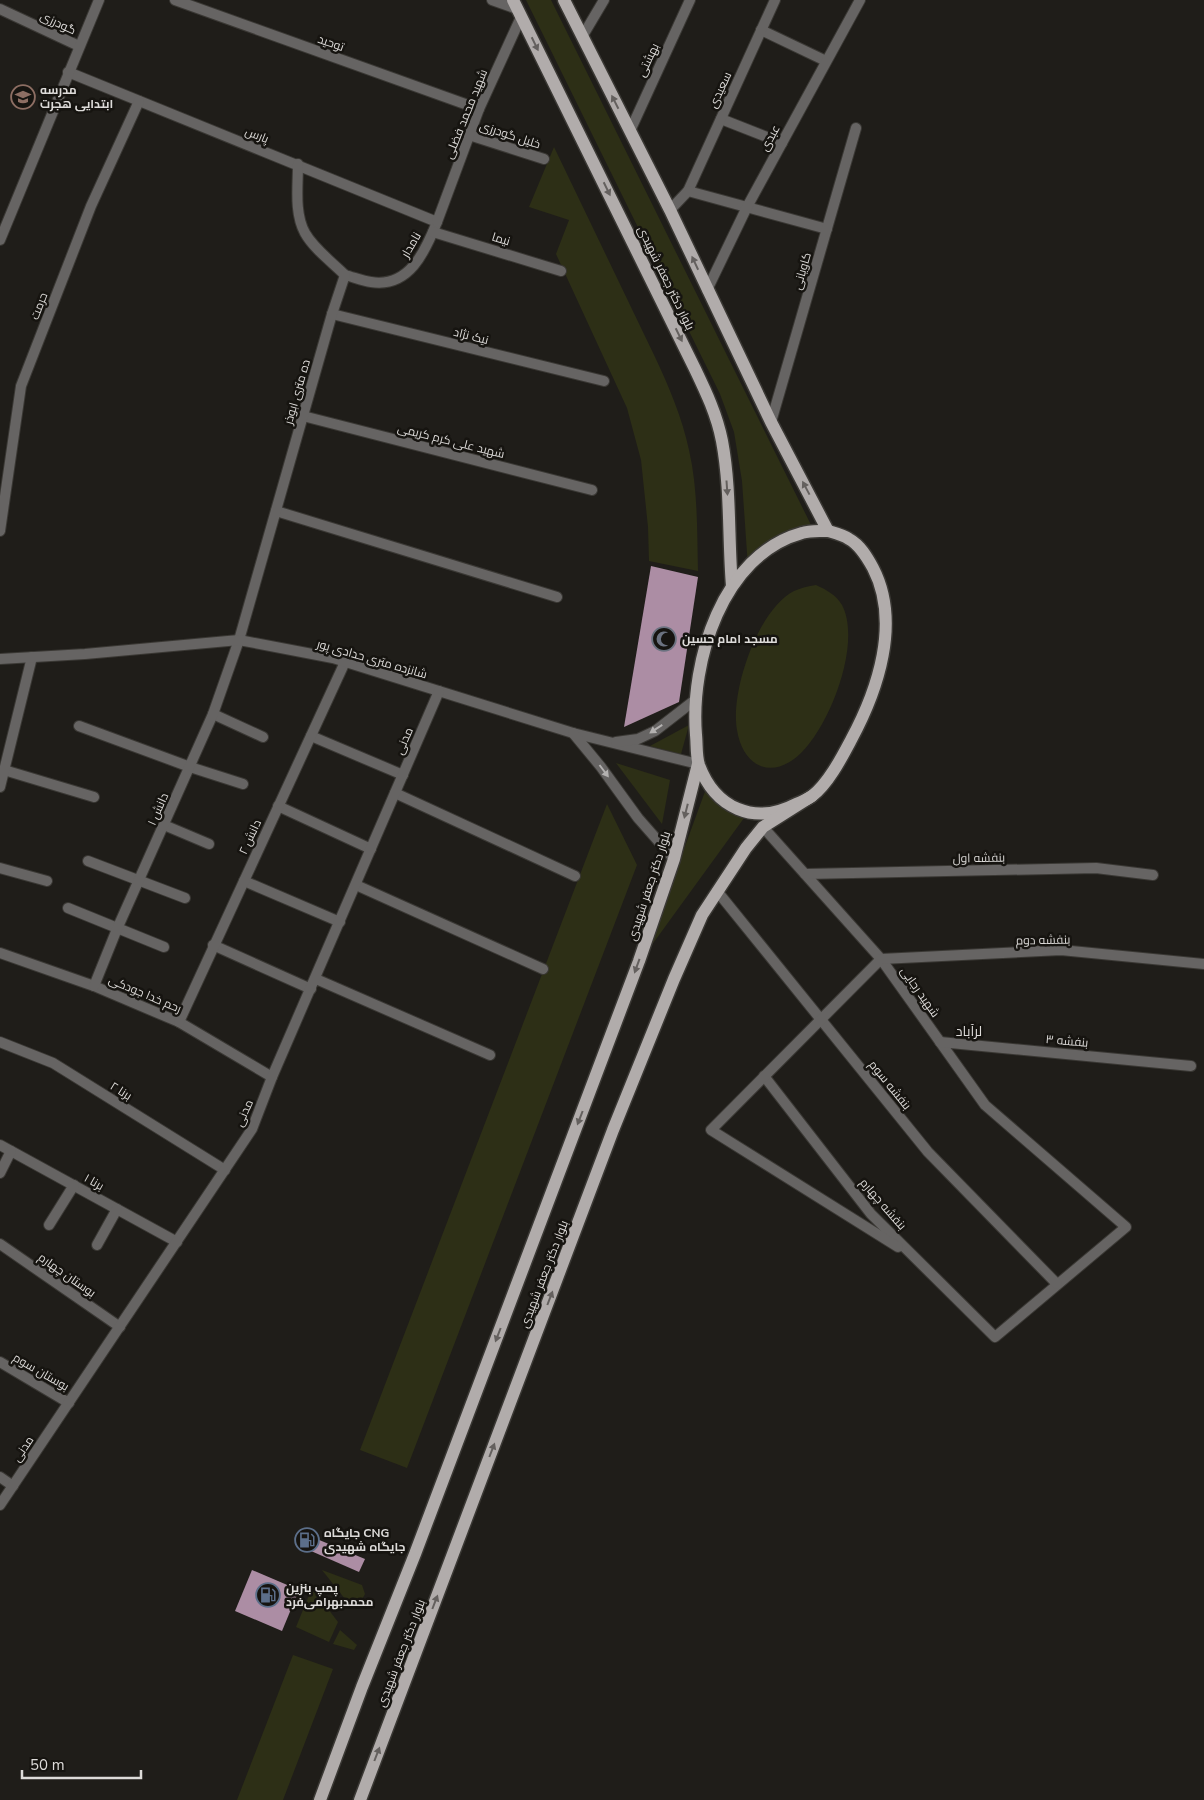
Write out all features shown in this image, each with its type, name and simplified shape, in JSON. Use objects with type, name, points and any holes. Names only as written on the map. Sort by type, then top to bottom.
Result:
[{"type":"main road","points":[[564,0],[670,210],[771,422],[828,531]]},
{"type":"main road","name":"بلوار دکتر جعفر شهیدی","points":[[517,9],[713,409],[722,440],[726,465],[732,586]]},
{"type":"main road","points":[[828,531],[850,539],[865,554],[877,576],[883,593],[886,618],[884,648],[878,677],[868,704],[844,755],[812,796],[788,808],[767,813],[752,813],[737,809],[715,793],[698,764],[695,700],[710,633],[718,609],[732,586],[744,571],[768,549],[787,538],[803,532],[828,531]]},
{"type":"main road","name":"بلوار دکتر جعفر شهیدی","points":[[320,1800],[422,1536],[639,961],[674,859],[698,764]]},
{"type":"main road","name":"بلوار دکتر جعفر شهیدی","points":[[360,1800],[614,1130],[674,979],[702,916],[746,848],[763,827],[812,796]]},
{"type":"street","points":[[0,240],[98,0]]},
{"type":"street","name":"توحید","points":[[175,0],[479,109]]},
{"type":"street","points":[[492,0],[517,9]]},
{"type":"street","points":[[582,37],[604,0]]},
{"type":"street","name":"بهشتی","points":[[630,131],[690,0]]},
{"type":"street","name":"سعیدی","points":[[670,210],[688,191],[775,0]]},
{"type":"street","name":"عبدی","points":[[708,290],[747,206],[860,0]]},
{"type":"street","name":"گودرزی","points":[[0,9],[79,46]]},
{"type":"street","name":"شهید محمد فضلی","points":[[435,227],[517,9]]},
{"type":"street","points":[[761,30],[826,61]]},
{"type":"street","name":"پارس","points":[[68,72],[298,164],[435,227]]},
{"type":"street","name":"حرمت","points":[[0,531],[3,490],[21,386],[91,206],[139,101]]},
{"type":"street","points":[[721,119],[782,142]]},
{"type":"street","name":"کاویانی","points":[[771,422],[856,128]]},
{"type":"street","name":"خلیل گودرزی","points":[[469,134],[544,159]]},
{"type":"street","points":[[298,164],[299,217],[305,233],[315,246],[345,275]]},
{"type":"street","points":[[688,191],[827,229]]},
{"type":"street","name":"نیما","points":[[435,227],[561,271]]},
{"type":"street","name":"نامدار","points":[[345,275],[372,283],[397,280],[414,266],[435,227]]},
{"type":"street","name":"ده متری ابوذر","points":[[239,640],[332,314],[345,275]]},
{"type":"street","name":"نیک نژاد","points":[[332,314],[604,382]]},
{"type":"street","name":"شهید علی کرم کریمی","points":[[303,416],[592,490]]},
{"type":"street","points":[[276,511],[557,597]]},
{"type":"street","name":"شانزده متری حدادی پور","points":[[0,659],[239,640],[333,658],[573,733],[698,764]]},
{"type":"street","name":"دانش ۱","points":[[94,986],[117,929],[213,714],[239,640]]},
{"type":"street","points":[[0,788],[32,657]]},
{"type":"street","name":"دانش ۲","points":[[179,1022],[345,662]]},
{"type":"street","name":"مدنی","points":[[0,1505],[252,1129],[272,1076],[316,979],[439,691]]},
{"type":"street","points":[[610,743],[638,739],[655,731],[695,700]]},
{"type":"street","points":[[213,714],[263,737]]},
{"type":"street","points":[[79,726],[190,767],[244,784]]},
{"type":"street","points":[[573,733],[601,767],[638,818],[674,859]]},
{"type":"street","points":[[311,736],[403,774]]},
{"type":"street","points":[[4,770],[94,797]]},
{"type":"street","points":[[395,793],[575,876]]},
{"type":"street","points":[[278,806],[371,848]]},
{"type":"street","points":[[164,825],[209,844]]},
{"type":"street","name":"شهید رجایی","points":[[763,827],[881,959],[985,1105],[1126,1227],[1057,1284]]},
{"type":"street","points":[[88,861],[185,898]]},
{"type":"street","points":[[0,868],[47,881]]},
{"type":"street","name":"بنفشه اول","points":[[805,874],[1096,868],[1153,875]]},
{"type":"street","points":[[244,881],[340,922]]},
{"type":"street","points":[[356,885],[544,969]]},
{"type":"street","name":"بنفشه سوم","points":[[717,891],[928,1152],[1057,1284]]},
{"type":"street","points":[[68,908],[164,947]]},
{"type":"street","points":[[213,945],[311,989]]},
{"type":"street","name":"بنفشه دوم","points":[[881,959],[1061,950],[1204,964]]},
{"type":"street","name":"رحم خدا جودکی","points":[[0,953],[94,986],[179,1022],[272,1076]]},
{"type":"street","points":[[881,959],[711,1130],[914,1256]]},
{"type":"street","points":[[316,979],[490,1055]]},
{"type":"street","name":"برنا ۲","points":[[0,1042],[53,1063],[225,1170]]},
{"type":"street","name":"بنفشه ۳","points":[[940,1042],[1191,1066]]},
{"type":"street","name":"بنفشه چهارم","points":[[764,1076],[871,1214],[994,1337],[1057,1284]]},
{"type":"street","name":"برنا ۱","points":[[0,1145],[176,1242]]},
{"type":"street","points":[[0,1173],[11,1151]]},
{"type":"street","points":[[49,1225],[74,1185]]},
{"type":"street","points":[[97,1245],[117,1209]]},
{"type":"street","name":"بوستان چهارم","points":[[0,1244],[120,1327]]},
{"type":"street","name":"بوستان سوم","points":[[0,1362],[69,1403]]},
{"type":"street","points":[[0,1477],[13,1486]]},
{"type":"green space","points":[[526,0],[551,0],[817,537],[797,541],[765,556],[748,567],[742,481],[734,432],[720,394]]},
{"type":"green space","points":[[554,147],[655,357],[679,414],[689,450],[694,480],[698,571],[649,561],[648,527],[641,460],[627,408],[556,254],[569,220],[529,207]]},
{"type":"green space","points":[[816,585],[837,598],[842,605],[847,621],[848,640],[840,683],[822,723],[812,740],[801,753],[790,762],[780,766],[770,768],[760,766],[745,753],[737,730],[736,714],[742,674],[758,633],[769,615],[781,601],[794,591]]},
{"type":"green space","points":[[689,725],[681,754],[650,746]]},
{"type":"green space","points":[[616,763],[670,780],[662,824]]},
{"type":"green space","points":[[707,786],[728,804],[752,807],[646,953]]},
{"type":"green space","points":[[607,804],[637,865],[407,1468],[360,1450]]},
{"type":"green space","points":[[322,1570],[362,1585],[365,1594],[359,1605],[353,1607],[349,1604]]},
{"type":"green space","points":[[312,1588],[338,1622],[329,1642],[296,1627]]},
{"type":"green space","points":[[340,1630],[357,1645],[354,1650],[333,1644]]},
{"type":"green space","points":[[293,1655],[333,1669],[283,1800],[237,1800]]},
{"type":"building","name":"مسجد امام حسین","points":[[651,566],[698,577],[679,702],[624,727]]},
{"type":"building","points":[[300,1532],[365,1559],[359,1572],[295,1544]]},
{"type":"building","points":[[252,1570],[299,1590],[282,1631],[235,1611]]},
{"type":"place","name":"مدرسه ابتدایی هجرت","points":[[23,97]]},
{"type":"place","name":"مسجد امام حسین","points":[[664,639]]},
{"type":"place","name":"جایگاه CNG جایگاه شهیدی","points":[[307,1540]]},
{"type":"place","name":"پمپ بنزین محمد‌بهرامی‌فرد","points":[[268,1595]]},
{"type":"district","name":"لرآباد","points":[[969,1031]]}]
